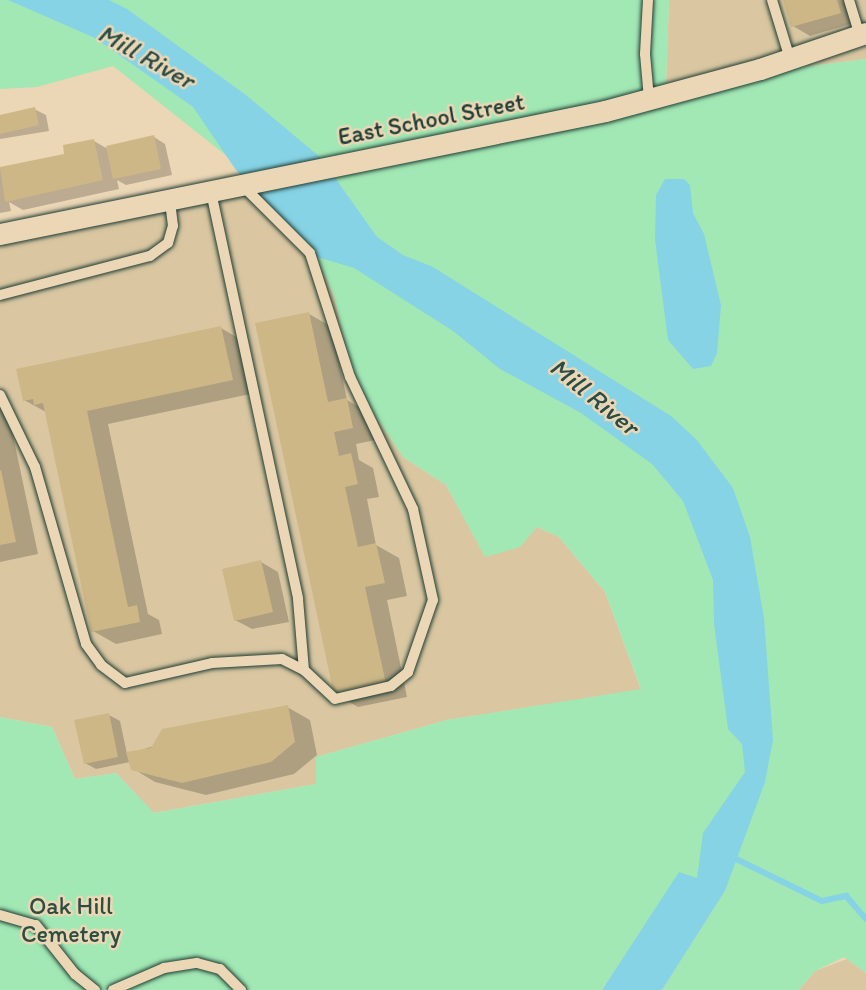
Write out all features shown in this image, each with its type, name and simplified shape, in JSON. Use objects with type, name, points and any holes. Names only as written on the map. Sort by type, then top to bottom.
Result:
[{"type":"street","name":"East School Street","points":[[0,234],[649,99],[790,59],[863,34]]},
{"type":"lane","points":[[648,0],[645,54],[649,99]]},
{"type":"lane","points":[[772,0],[790,59]]},
{"type":"lane","points":[[849,0],[863,34]]},
{"type":"lane","points":[[0,395],[35,467],[75,615],[101,665],[125,682],[240,661],[282,659],[304,670],[335,699],[391,686],[408,672],[433,600],[412,509],[350,377],[310,253],[244,185]]},
{"type":"lane","points":[[211,192],[298,599],[304,670]]},
{"type":"lane","points":[[0,295],[150,256],[168,243],[173,226],[170,200]]},
{"type":"lane","points":[[0,915],[36,925],[82,985],[95,990]]},
{"type":"lane","points":[[113,990],[164,968],[197,963],[220,970],[241,990]]},
{"type":"shaded area","points":[[669,0],[866,0],[866,59],[666,84]]},
{"type":"shaded area","points":[[256,189],[317,257],[334,296],[356,387],[403,457],[446,485],[485,556],[537,527],[559,537],[605,592],[641,690],[447,720],[316,757],[316,784],[153,813],[116,773],[75,779],[52,727],[0,717],[0,238]]},
{"type":"shaded area","points":[[847,959],[866,973],[866,990],[799,990],[815,971]]},
{"type":"green space","name":"Oak Hill Cemetery","points":[[0,0],[669,0],[666,84],[866,59],[866,973],[844,957],[815,971],[799,990],[662,990],[725,891],[739,850],[646,923],[602,990],[0,990],[0,717],[52,727],[75,779],[116,773],[154,813],[316,784],[316,757],[447,720],[641,689],[605,592],[559,537],[537,527],[520,547],[485,557],[446,485],[403,457],[356,387],[334,296],[317,257],[263,213],[349,194],[247,172],[113,66],[37,87],[0,89]]},
{"type":"water","name":"Mill River","points":[[8,0],[109,0],[127,9],[246,95],[321,158],[377,237],[403,255],[433,267],[671,416],[696,439],[733,488],[750,537],[764,618],[773,740],[765,782],[725,891],[662,990],[602,990],[679,872],[697,878],[703,833],[745,772],[742,744],[728,729],[714,624],[713,580],[683,501],[652,464],[581,413],[500,369],[453,331],[354,268],[317,257],[236,170],[193,107],[95,38]]},
{"type":"water","points":[[665,179],[684,179],[690,185],[693,213],[704,234],[721,305],[717,353],[711,366],[693,369],[668,340],[655,240],[656,195]]},
{"type":"building","points":[[783,0],[837,0],[841,13],[791,27]]},
{"type":"building","points":[[35,107],[39,125],[0,134],[0,115]]},
{"type":"building","points":[[154,135],[161,169],[113,179],[106,146]]},
{"type":"building","points":[[94,139],[103,180],[5,202],[0,167],[64,154],[63,145]]},
{"type":"building","points":[[309,312],[328,402],[347,398],[353,428],[334,432],[339,456],[351,453],[358,484],[345,487],[358,547],[376,543],[385,583],[365,587],[386,684],[334,695],[255,323]]},
{"type":"building","points":[[221,326],[233,380],[87,411],[128,607],[137,605],[140,622],[91,632],[43,403],[34,405],[33,399],[23,401],[16,369]]},
{"type":"building","points":[[0,471],[16,542],[0,545]]},
{"type":"building","points":[[261,560],[273,612],[234,621],[222,569]]},
{"type":"building","points":[[288,705],[295,742],[271,762],[182,783],[131,770],[126,752],[151,748],[162,729]]},
{"type":"building","points":[[109,713],[118,757],[84,764],[74,720]]},
{"type":"waterway","points":[[732,857],[822,901],[846,896],[866,919]]}]
